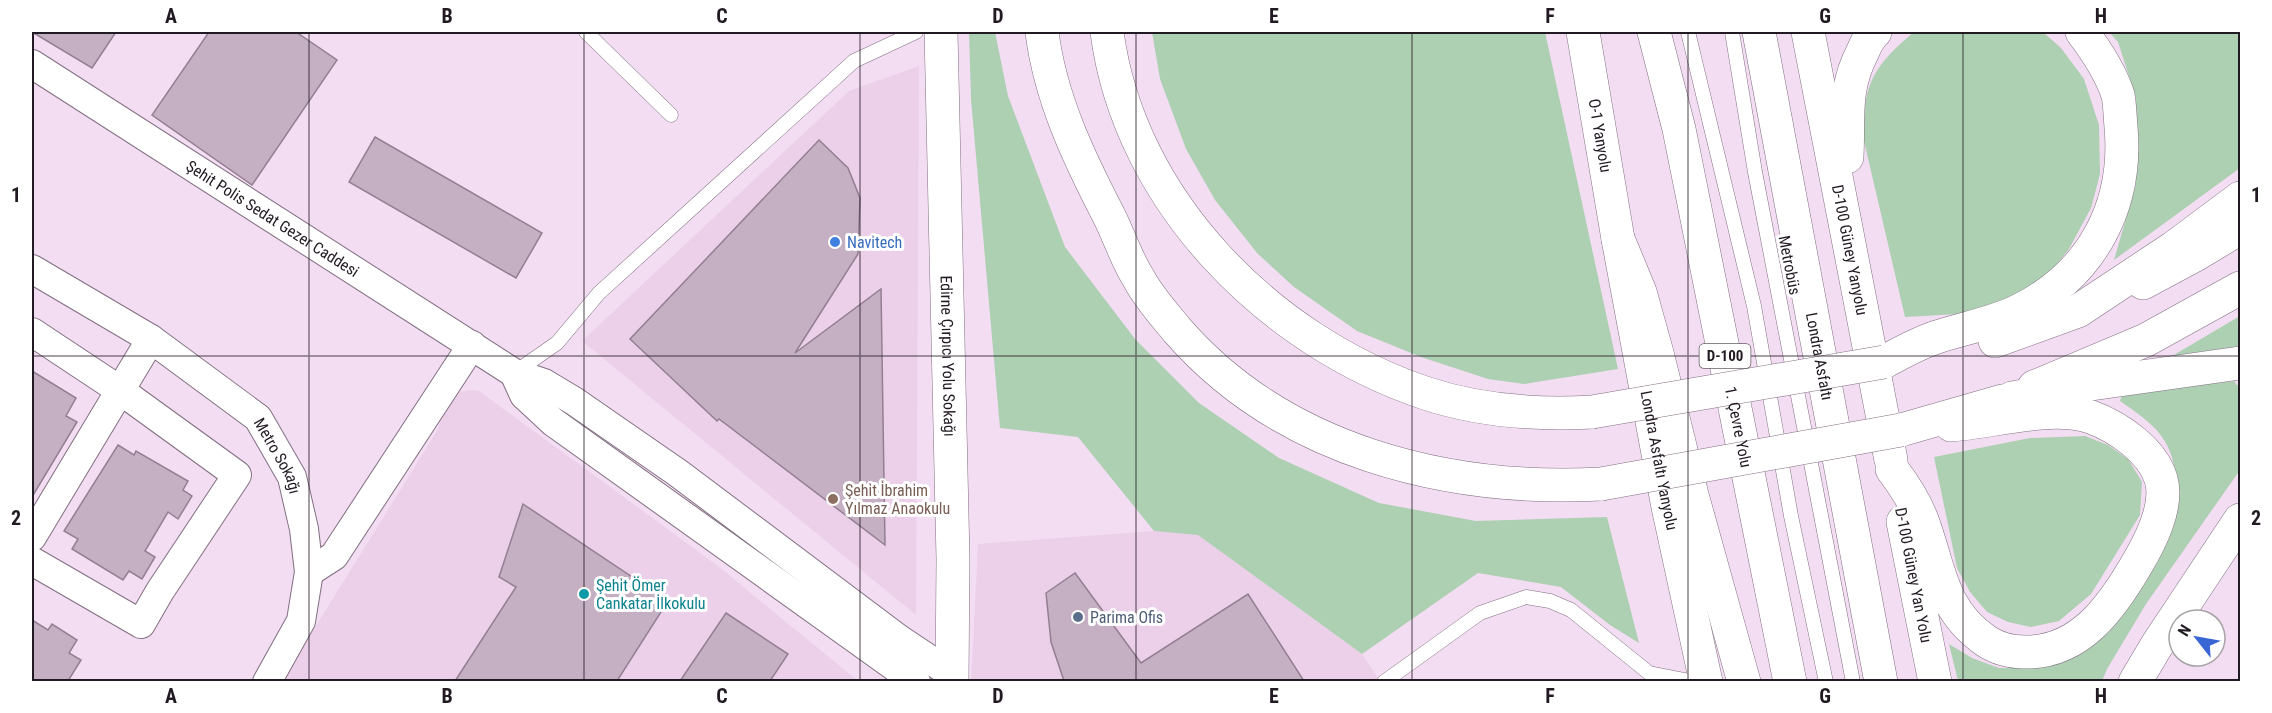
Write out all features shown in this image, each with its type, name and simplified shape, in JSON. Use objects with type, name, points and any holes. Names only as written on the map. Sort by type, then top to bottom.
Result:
[{"type":"main road","name":"Edirne Çırpıcı Yolu Sokağı","points":[[941,32],[953,559],[952,678]]},
{"type":"main road","points":[[1042,32],[1056,99],[1083,165],[1139,280],[1190,345],[1220,373],[1299,427],[1376,459],[1479,481],[1556,486],[1601,484],[1901,430],[2055,413],[2091,417],[2117,430],[2150,459],[2161,480],[2161,507],[2150,542],[2113,602],[2090,628],[2066,644],[2037,652],[2009,651],[1988,643],[1953,609],[1944,591],[1922,519],[1910,493],[1892,469]]},
{"type":"main road","points":[[1107,32],[1119,87],[1129,118],[1162,183],[1208,246],[1235,276],[1280,317],[1325,348],[1377,375],[1426,393],[1502,410],[1550,414],[1592,412],[1884,362],[1965,352],[2078,311],[2136,286],[2241,228]]},
{"type":"main road","name":"O-1 Yanyolu","points":[[1583,32],[1618,239]]},
{"type":"main road","name":"1. Çevre Yolu","points":[[1654,32],[1682,141],[1790,681]]},
{"type":"main road","name":"Londra Asfaltı","points":[[1759,32],[1881,681]]},
{"type":"main road","name":"D-100 Güney Yanyolu","points":[[1808,32],[1892,469]]},
{"type":"main road","points":[[1845,225],[1847,96],[1853,70],[1870,36],[1875,32]]},
{"type":"main road","points":[[1884,362],[1934,338],[2019,310],[2056,286],[2077,267],[2095,245],[2109,219],[2119,186],[2123,147],[2118,95],[2096,51],[2082,32]]},
{"type":"main road","points":[[2078,311],[2241,198]]},
{"type":"main road","points":[[1618,239],[1640,292],[1692,495],[1744,681]]},
{"type":"main road","name":"Londra Asfaltı Yanyolu","points":[[1618,239],[1668,507],[1706,681]]},
{"type":"main road","points":[[2002,401],[2146,340],[2241,288]]},
{"type":"main road","points":[[1901,430],[2002,401],[2091,384],[2241,363]]},
{"type":"main road","name":"D-100 Güney Yan Yolu","points":[[1892,469],[1935,681]]},
{"type":"main road","points":[[2135,681],[2241,520]]},
{"type":"street","name":"Şehit Polis Sedat Gezer Caddesi","points":[[32,64],[513,373]]},
{"type":"street","name":"Metro Sokağı","points":[[32,269],[151,339],[258,418],[292,477],[304,529],[309,572],[302,621],[267,681]]},
{"type":"street","points":[[32,332],[121,391],[237,475],[160,591],[141,624],[32,561]]},
{"type":"street","points":[[32,537],[151,339]]},
{"type":"street","points":[[309,572],[334,556],[472,345]]},
{"type":"street","points":[[513,373],[544,383],[574,401],[678,473],[952,678]]},
{"type":"street","points":[[513,373],[524,395],[553,422],[916,681]]},
{"type":"lane","points":[[586,32],[671,115]]},
{"type":"lane","points":[[513,373],[557,343],[599,294],[854,61],[916,32]]},
{"type":"lane","points":[[1688,32],[1754,306],[1791,516],[1826,681]]},
{"type":"lane","name":"Metrobüs","points":[[1732,32],[1755,172],[1853,681]]},
{"type":"lane","points":[[1384,681],[1480,613],[1526,597],[1550,601],[1571,610],[1649,673],[1695,681]]},
{"type":"shaded area","points":[[919,66],[916,615],[582,341],[849,91]]},
{"type":"shaded area","points":[[468,390],[479,391],[718,566],[858,681],[281,682],[437,431],[447,403],[457,393]]},
{"type":"shaded area","points":[[1154,531],[1198,535],[1362,654],[1380,681],[971,682],[978,544]]},
{"type":"green space","points":[[969,32],[995,32],[1008,96],[1065,247],[1135,339],[1199,403],[1279,458],[1379,503],[1476,521],[1607,517],[1639,643],[1610,625],[1561,587],[1478,573],[1362,654],[1198,535],[1154,531],[1078,437],[1000,428],[971,99]]},
{"type":"green space","points":[[1152,32],[1545,32],[1618,369],[1524,384],[1488,379],[1421,357],[1357,331],[1294,287],[1257,253],[1215,200],[1186,149],[1160,79]]},
{"type":"green space","points":[[1914,32],[2043,32],[2061,48],[2084,79],[2099,125],[2100,174],[2091,208],[2069,249],[2044,280],[2014,297],[1977,313],[1905,317],[1864,141],[1865,106],[1873,79],[1888,56]]},
{"type":"green space","points":[[2109,32],[2240,32],[2240,168],[2114,260],[2136,184],[2136,98],[2118,42]]},
{"type":"green space","points":[[2240,316],[2240,346],[2172,356]]},
{"type":"green space","points":[[2235,381],[2236,385],[2240,384],[2240,470],[2146,604],[2102,681],[1958,681],[1949,644],[1972,658],[1999,668],[2033,668],[2066,659],[2179,502],[2171,453],[2158,432],[2120,401],[2123,392]]},
{"type":"green space","points":[[2085,436],[2108,445],[2128,459],[2142,482],[2140,515],[2091,594],[2059,621],[2031,627],[2008,622],[1987,612],[1970,592],[1957,568],[1934,457],[2030,438]]},
{"type":"building","points":[[32,32],[116,32],[92,68]]},
{"type":"building","points":[[209,32],[296,32],[337,60],[252,185],[152,115]]},
{"type":"building","points":[[375,137],[542,233],[516,278],[349,182]]},
{"type":"building","points":[[819,140],[848,168],[860,198],[858,254],[795,353],[881,289],[885,545],[719,419],[717,421],[630,339]]},
{"type":"building","points":[[32,371],[76,398],[66,416],[77,422],[32,497]]},
{"type":"building","points":[[118,445],[134,455],[136,451],[188,481],[183,490],[192,496],[178,519],[168,512],[145,551],[155,557],[142,579],[129,571],[123,580],[72,549],[78,539],[64,531]]},
{"type":"building","name":"Şehit Ömer Cankatar İlkokulu","points":[[523,504],[668,601],[617,681],[455,681],[516,587],[499,577]]},
{"type":"building","points":[[1075,573],[1141,663],[1248,594],[1304,681],[1064,681],[1051,642],[1046,593]]},
{"type":"building","points":[[726,613],[788,654],[770,681],[680,681]]},
{"type":"building","points":[[32,620],[48,630],[52,624],[77,640],[69,653],[81,660],[68,681],[32,681]]},
{"type":"place","name":"Navitech","points":[[835,242]]},
{"type":"place","name":"Şehit İbrahim Yılmaz Anaokulu","points":[[833,499]]},
{"type":"place","name":"Şehit Ömer Cankatar İlkokulu","points":[[584,594]]},
{"type":"place","name":"Parima Ofis","points":[[1078,617]]}]
